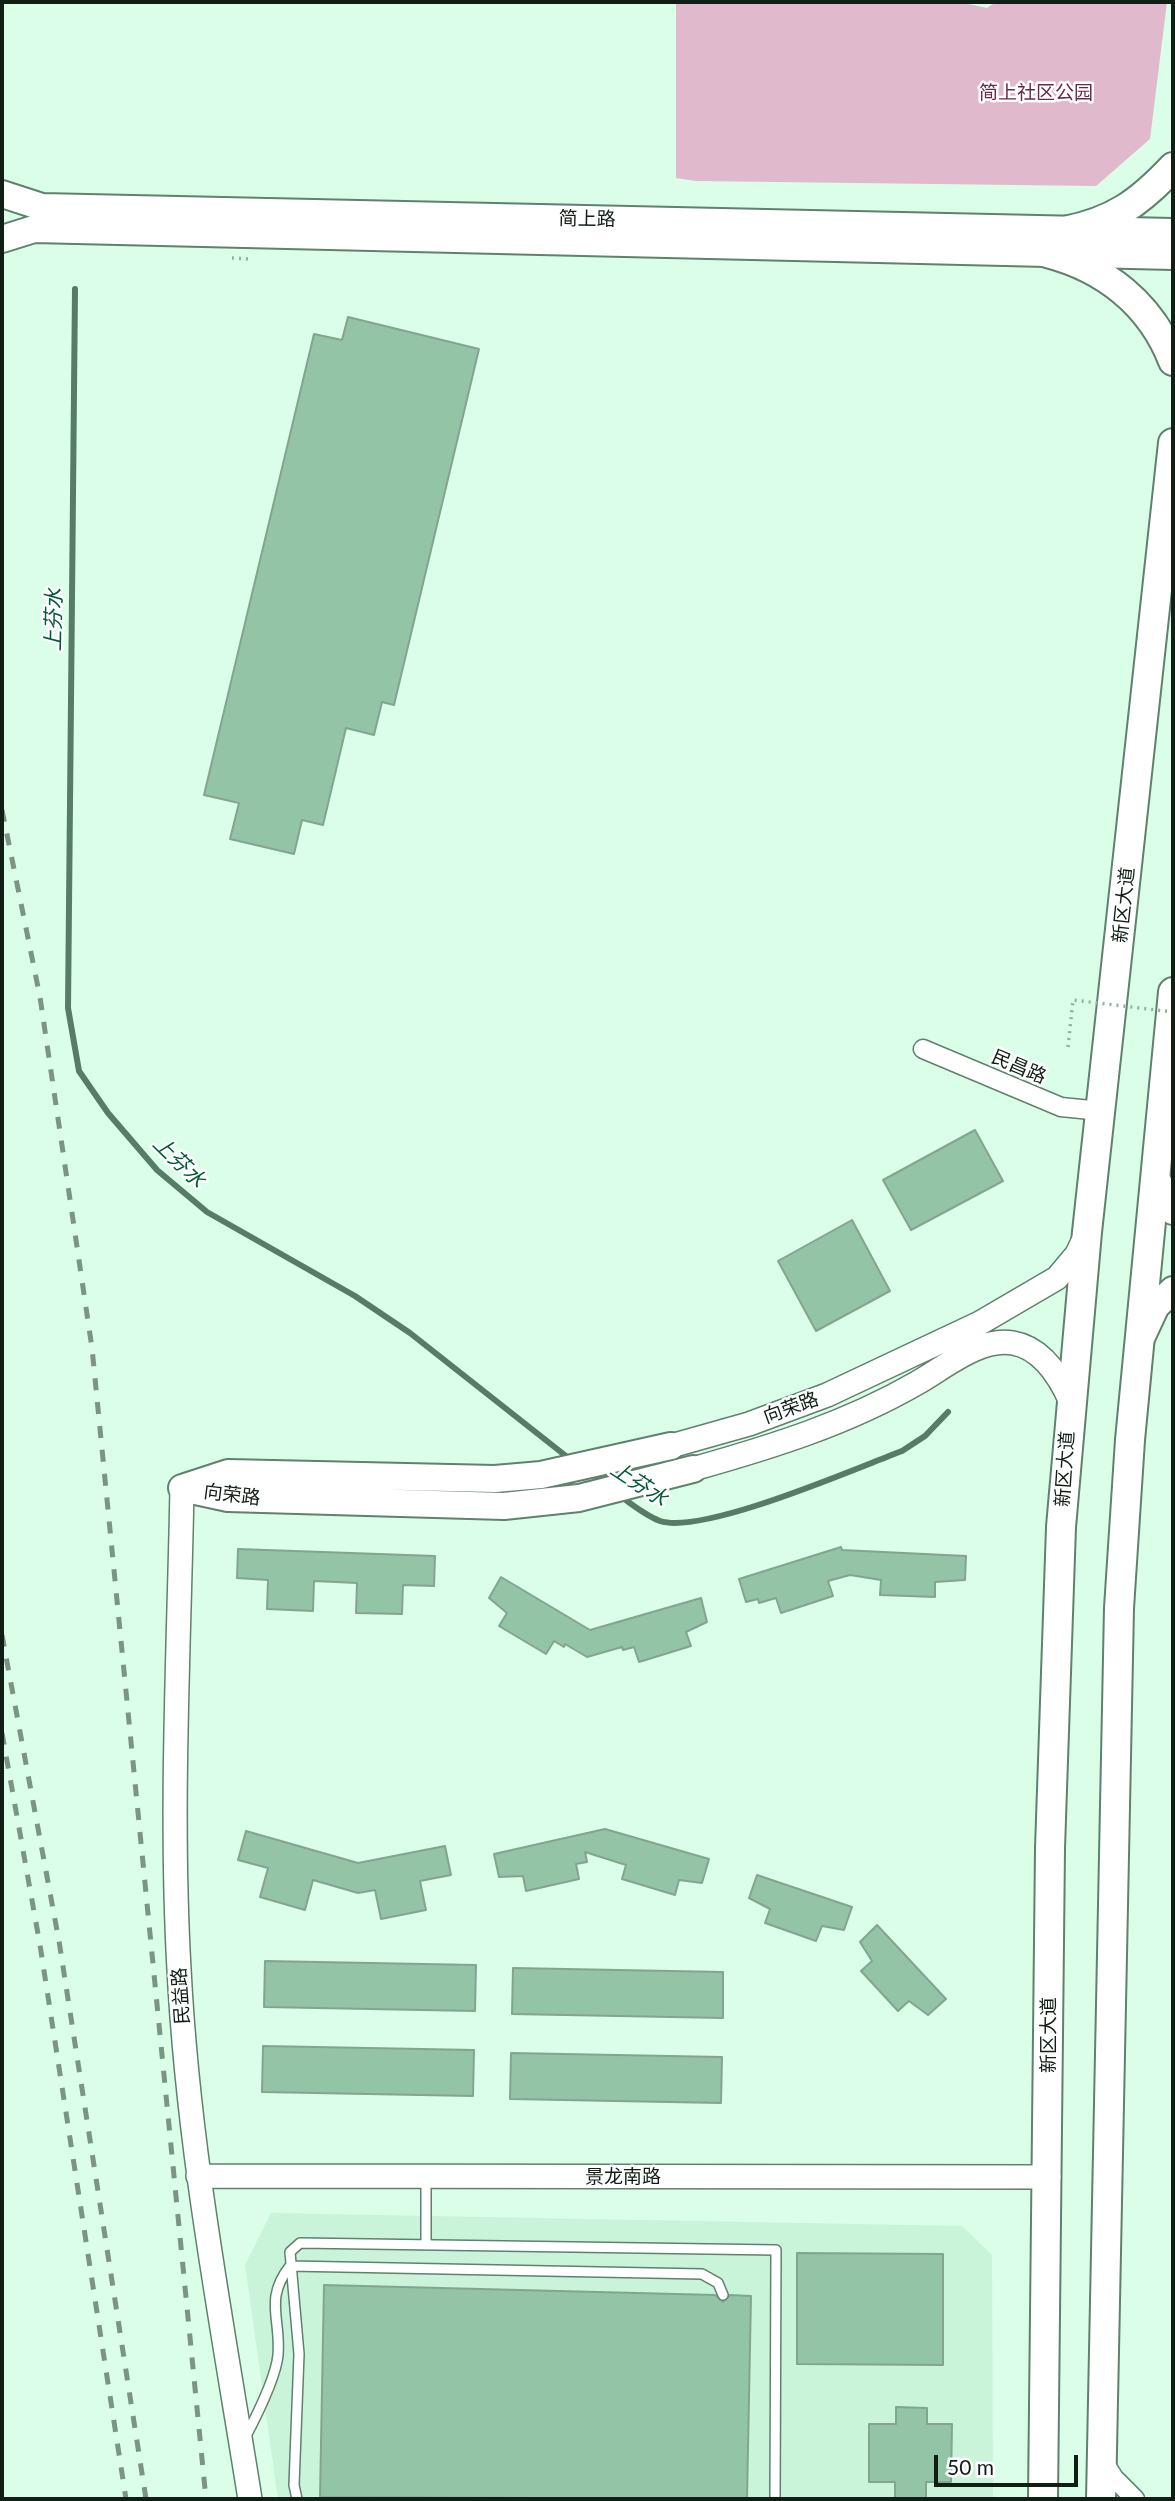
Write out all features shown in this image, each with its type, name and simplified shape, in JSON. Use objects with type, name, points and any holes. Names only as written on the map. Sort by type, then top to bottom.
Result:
[{"type":"main road","points":[[1065,231],[1112,218],[1142,197],[1173,167]]},
{"type":"main road","name":"简上路","points":[[2,194],[42,207],[1173,232]]},
{"type":"main road","name":"简上路","points":[[2,239],[34,229],[1173,256]]},
{"type":"main road","points":[[1047,253],[1084,265],[1117,285],[1152,321],[1173,361]]},
{"type":"main road","name":"新区大道","points":[[1043,2499],[1054,1697],[1070,1402],[1173,443]]},
{"type":"main road","points":[[1101,2499],[1116,1694],[1124,1534],[1139,1344],[1173,992]]},
{"type":"main road","points":[[1155,1176],[1173,1211]]},
{"type":"main road","points":[[1139,1344],[1156,1306],[1173,1290]]},
{"type":"main road","name":"向荣路","points":[[182,1488],[228,1473],[462,1479],[541,1475],[671,1446]]},
{"type":"main road","name":"向荣路","points":[[182,1488],[228,1498],[504,1506],[579,1499],[693,1469]]},
{"type":"street","name":"民昌路","points":[[923,1049],[1061,1107],[1101,1111]]},
{"type":"street","name":"向荣路","points":[[671,1446],[749,1424],[827,1395],[980,1323],[1057,1278],[1077,1254],[1087,1232]]},
{"type":"street","name":"向荣路","points":[[693,1469],[831,1426],[893,1397],[976,1350],[996,1342],[1015,1343],[1034,1352],[1061,1380],[1070,1402]]},
{"type":"street","name":"民益路","points":[[182,1488],[176,1819],[178,1970],[198,2176],[250,2499]]},
{"type":"street","name":"景龙南路","points":[[198,2176],[1049,2177]]},
{"type":"street","points":[[1103,2459],[1114,2478],[1135,2499]]},
{"type":"lane","points":[[426,2176],[426,2245]]},
{"type":"lane","points":[[297,2499],[294,2485],[299,2354],[290,2252],[300,2243],[776,2250],[775,2499]]},
{"type":"lane","points":[[241,2445],[253,2424],[278,2357],[274,2294],[280,2278],[290,2266]]},
{"type":"lane","points":[[290,2266],[702,2274],[719,2283],[723,2295]]},
{"type":"path","points":[[1068,1046],[1073,1000],[1173,1012]]},
{"type":"shaded area","points":[[271,2213],[962,2226],[992,2255],[993,2499],[278,2499],[245,2265]]},
{"type":"green space","name":"简上社区公园","points":[[676,2],[959,2],[987,8],[996,2],[1167,2],[1150,139],[1096,186],[696,181],[676,178]]},
{"type":"building","points":[[348,317],[479,349],[394,705],[382,702],[374,735],[346,728],[323,825],[302,820],[294,854],[230,839],[239,803],[204,795],[314,334],[342,340]]},
{"type":"building","points":[[975,1130],[1003,1181],[911,1230],[883,1180]]},
{"type":"building","points":[[852,1220],[890,1291],[816,1331],[778,1261]]},
{"type":"building","points":[[841,1547],[842,1550],[966,1556],[965,1580],[935,1582],[935,1597],[880,1595],[881,1580],[850,1575],[828,1581],[833,1596],[781,1613],[776,1598],[759,1603],[758,1599],[746,1602],[739,1579]]},
{"type":"building","points":[[238,1549],[435,1556],[434,1586],[403,1585],[402,1614],[356,1613],[357,1583],[314,1581],[313,1611],[267,1609],[268,1580],[237,1578]]},
{"type":"building","points":[[501,1577],[590,1630],[701,1598],[707,1622],[686,1632],[691,1646],[639,1662],[634,1647],[623,1650],[622,1647],[587,1657],[554,1641],[546,1654],[499,1626],[507,1613],[489,1598]]},
{"type":"building","points":[[605,1829],[709,1859],[702,1883],[679,1880],[675,1895],[622,1879],[626,1865],[585,1852],[587,1862],[576,1864],[579,1879],[526,1891],[523,1876],[499,1877],[494,1854]]},
{"type":"building","points":[[246,1831],[358,1863],[445,1846],[451,1875],[420,1881],[426,1910],[381,1919],[375,1890],[358,1893],[313,1880],[305,1910],[260,1897],[268,1868],[238,1860]]},
{"type":"building","points":[[757,1875],[852,1907],[844,1930],[822,1926],[816,1941],[765,1923],[770,1909],[749,1898]]},
{"type":"building","points":[[877,1925],[946,1999],[928,2015],[909,2001],[898,2011],[861,1971],[872,1961],[860,1942]]},
{"type":"building","points":[[265,1961],[476,1965],[475,2011],[264,2007]]},
{"type":"building","points":[[513,1968],[723,1972],[723,2018],[512,2014]]},
{"type":"building","points":[[263,2046],[474,2050],[473,2096],[262,2092]]},
{"type":"building","points":[[511,2053],[722,2057],[721,2103],[510,2099]]},
{"type":"building","points":[[797,2253],[943,2254],[943,2365],[797,2364]]},
{"type":"building","points":[[324,2285],[715,2295],[723,2302],[730,2295],[751,2296],[747,2499],[320,2497]]},
{"type":"building","points":[[896,2407],[927,2408],[927,2424],[952,2424],[951,2482],[926,2482],[926,2499],[895,2499],[895,2482],[869,2482],[869,2424],[896,2424]]},
{"type":"waterway","name":"上芬水","points":[[75,289],[68,1008],[79,1071],[108,1113],[157,1170],[207,1212],[355,1296],[410,1333],[571,1460]]},
{"type":"waterway","name":"上芬水","points":[[619,1495],[660,1521],[681,1523],[743,1510],[902,1451],[925,1436],[948,1412]]},
{"type":"railway","points":[[2,810],[40,997],[92,1348],[206,2499]]},
{"type":"railway","points":[[2,1635],[59,1941],[146,2499]]},
{"type":"railway","points":[[2,1733],[40,1945],[126,2499]]}]
